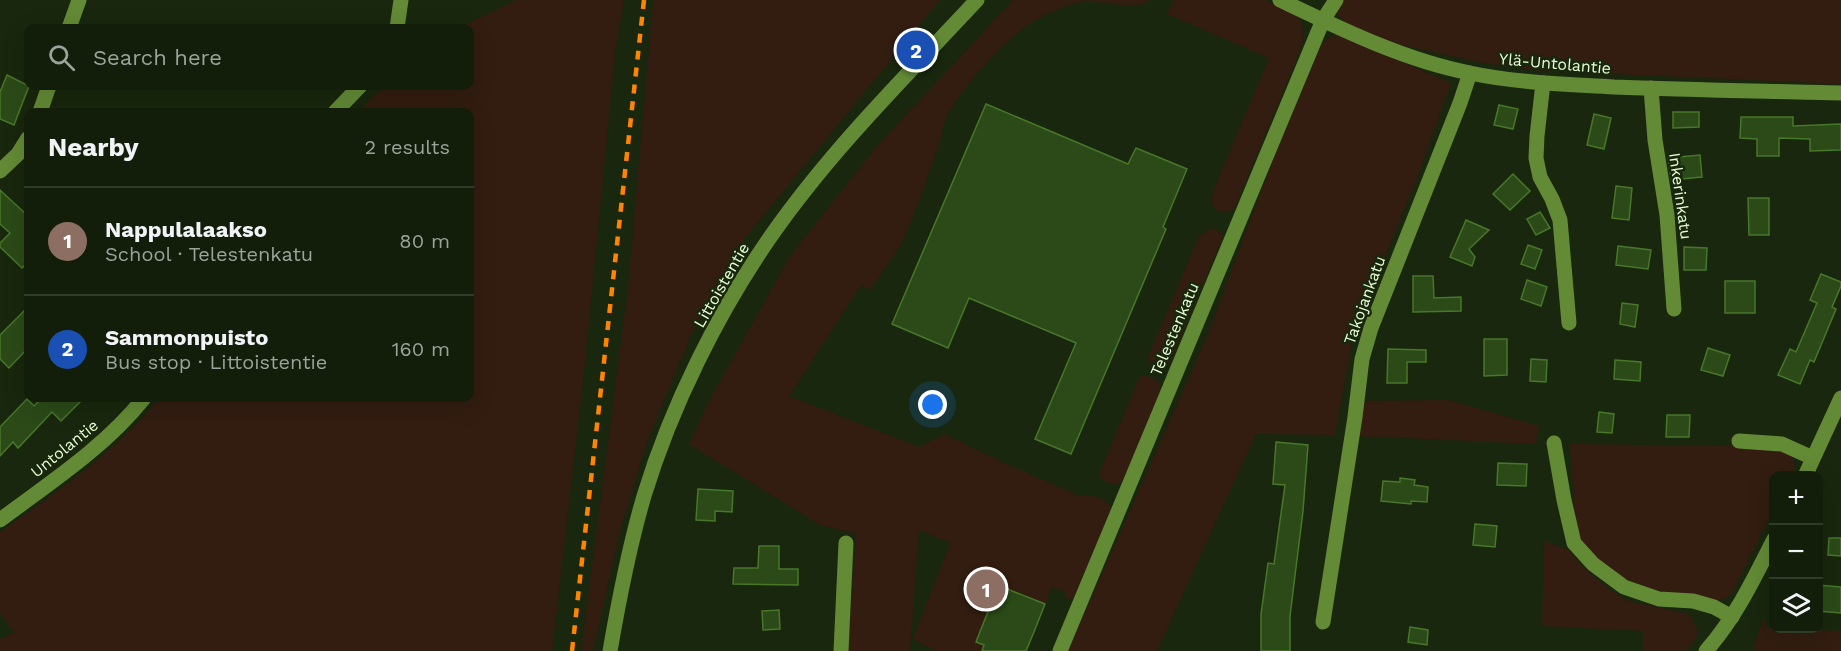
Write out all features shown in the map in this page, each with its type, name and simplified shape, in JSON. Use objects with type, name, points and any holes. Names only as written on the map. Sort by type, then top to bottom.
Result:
[{"type":"street","points":[[70,24],[79,0]]},
{"type":"street","points":[[398,24],[401,0]]},
{"type":"street","name":"Littoistentie","points":[[610,651],[632,538],[652,470],[681,396],[734,295],[772,235],[831,158],[977,0]]},
{"type":"street","name":"Ylä-Untolantie","points":[[1280,0],[1417,59],[1470,73],[1543,83],[1841,93]]},
{"type":"street","name":"Telestenkatu","points":[[1060,651],[1323,20],[1335,0]]},
{"type":"street","name":"Takojankatu","points":[[1323,622],[1364,352],[1371,328],[1470,73]]},
{"type":"street","points":[[1543,83],[1536,158],[1540,177],[1560,220],[1569,323]]},
{"type":"street","name":"Inkerinkatu","points":[[1651,88],[1655,140],[1667,215],[1674,309]]},
{"type":"street","points":[[41,108],[48,90]]},
{"type":"street","points":[[339,108],[356,90]]},
{"type":"street","points":[[0,171],[23,159]]},
{"type":"street","points":[[1807,471],[1841,398]]},
{"type":"street","name":"Untolantie","points":[[0,520],[92,451],[140,402]]},
{"type":"street","points":[[1739,441],[1782,444],[1813,458]]},
{"type":"street","points":[[1554,443],[1574,543],[1593,564],[1624,587],[1659,599],[1693,601],[1714,607],[1732,617]]},
{"type":"street","points":[[841,651],[846,543]]},
{"type":"street","points":[[1706,651],[1732,617],[1769,547]]},
{"type":"shaded area","points":[[516,0],[624,0],[616,47],[583,382],[552,651],[0,651],[0,639],[14,633],[0,613],[0,532],[105,454],[156,402],[474,402],[474,108],[361,108],[380,90],[474,90],[474,24],[466,24]]},
{"type":"shaded area","points":[[653,0],[940,0],[745,238],[691,335],[645,448],[620,532],[593,651],[581,651],[628,288]]},
{"type":"shaded area","points":[[1013,0],[1149,0],[1136,5],[1086,1],[1056,10],[1018,32],[981,69],[950,110],[920,200],[899,248],[870,290],[861,285],[789,396],[919,447],[944,434],[1079,496],[1093,496],[1102,499],[1111,509],[1074,598],[1064,597],[1066,592],[1052,587],[1045,604],[1007,589],[1003,597],[1000,596],[995,609],[990,607],[976,641],[984,645],[982,651],[935,651],[913,639],[950,543],[919,530],[910,651],[848,651],[856,534],[820,525],[689,444],[711,397],[790,256],[877,146]]},
{"type":"shaded area","points":[[1173,0],[1266,0],[1296,15],[1301,21],[1304,32],[1296,61],[1234,209],[1228,211],[1219,211],[1212,204],[1214,188],[1269,58],[1167,14]]},
{"type":"shaded area","points":[[1342,0],[1841,0],[1841,84],[1541,71],[1483,63],[1393,43],[1345,23],[1335,12]]},
{"type":"shaded area","points":[[1341,35],[1451,83],[1418,176],[1354,332],[1335,435],[1256,434],[1157,651],[1068,651],[1207,336],[1269,170],[1322,43],[1330,37]]},
{"type":"shaded area","points":[[1213,228],[1222,233],[1223,237],[1170,363],[1163,368],[1157,367],[1149,362],[1148,357],[1198,238]]},
{"type":"shaded area","points":[[1143,375],[1160,383],[1161,389],[1123,481],[1117,484],[1109,483],[1101,479],[1099,474],[1139,378]]},
{"type":"shaded area","points":[[1448,400],[1539,426],[1536,444],[1358,436],[1364,401]]},
{"type":"shaded area","points":[[1570,444],[1738,446],[1785,449],[1793,455],[1793,471],[1769,471],[1769,519],[1731,595],[1718,601],[1666,594],[1622,578],[1596,560],[1581,541],[1575,519]]},
{"type":"shaded area","points":[[1544,541],[1569,550],[1582,566],[1605,586],[1628,601],[1689,614],[1699,633],[1687,651],[1643,651],[1643,631],[1542,626]]},
{"type":"shaded area","points":[[1763,619],[1769,627],[1769,633],[1841,631],[1841,651],[1755,651],[1754,645]]},
{"type":"building","points":[[7,75],[24,84],[24,90],[27,90],[14,125],[0,119],[0,92]]},
{"type":"building","points":[[986,104],[1128,164],[1136,148],[1187,169],[1163,227],[1166,229],[1071,454],[1035,439],[1076,343],[969,298],[948,348],[892,324]]},
{"type":"building","points":[[1499,105],[1518,109],[1513,129],[1494,125]]},
{"type":"building","points":[[1673,112],[1699,112],[1699,127],[1673,128]]},
{"type":"building","points":[[1594,114],[1611,118],[1604,149],[1587,145]]},
{"type":"building","points":[[1741,117],[1793,117],[1793,126],[1841,124],[1841,150],[1810,151],[1810,139],[1779,138],[1779,156],[1757,156],[1757,139],[1740,138]]},
{"type":"building","points":[[1700,155],[1702,177],[1671,180],[1668,158]]},
{"type":"building","points":[[1513,174],[1530,191],[1510,210],[1493,194]]},
{"type":"building","points":[[1616,186],[1632,188],[1629,220],[1612,218]]},
{"type":"building","points":[[0,190],[24,212],[24,266],[22,268],[0,247],[0,243],[10,233],[0,224]]},
{"type":"building","points":[[1748,198],[1769,198],[1769,235],[1749,235]]},
{"type":"building","points":[[1540,212],[1550,228],[1536,235],[1527,219]]},
{"type":"building","points":[[1466,220],[1489,230],[1469,249],[1475,257],[1472,266],[1450,257]]},
{"type":"building","points":[[1528,245],[1542,250],[1535,269],[1521,264]]},
{"type":"building","points":[[1618,246],[1651,250],[1648,269],[1616,265]]},
{"type":"building","points":[[1684,247],[1707,248],[1706,270],[1684,270]]},
{"type":"building","points":[[1821,274],[1841,282],[1841,286],[1832,307],[1836,309],[1814,362],[1810,360],[1800,384],[1778,375],[1790,349],[1796,352],[1817,303],[1810,300]]},
{"type":"building","points":[[1413,276],[1433,276],[1434,298],[1461,297],[1461,311],[1413,312]]},
{"type":"building","points":[[1527,280],[1547,287],[1541,306],[1521,299]]},
{"type":"building","points":[[1725,281],[1755,281],[1755,313],[1725,313]]},
{"type":"building","points":[[1622,303],[1638,305],[1635,327],[1620,324]]},
{"type":"building","points":[[24,311],[24,352],[9,368],[0,359],[0,335]]},
{"type":"building","points":[[1484,339],[1507,339],[1507,375],[1484,376]]},
{"type":"building","points":[[1708,348],[1730,355],[1723,376],[1701,370]]},
{"type":"building","points":[[1388,349],[1426,350],[1426,362],[1407,362],[1407,383],[1387,383]]},
{"type":"building","points":[[1531,359],[1547,360],[1546,382],[1530,381]]},
{"type":"building","points":[[1615,360],[1641,362],[1640,381],[1614,379]]},
{"type":"building","points":[[24,402],[30,402],[34,406],[38,402],[80,402],[61,421],[52,412],[18,448],[13,442],[0,456],[0,427]]},
{"type":"building","points":[[1599,412],[1614,414],[1612,433],[1597,432]]},
{"type":"building","points":[[1667,415],[1690,415],[1689,437],[1666,437]]},
{"type":"building","points":[[1276,442],[1308,445],[1303,511],[1290,616],[1290,651],[1261,651],[1261,614],[1268,563],[1274,564],[1285,485],[1273,484]]},
{"type":"building","points":[[1498,463],[1527,464],[1526,486],[1497,485]]},
{"type":"building","points":[[1400,478],[1415,480],[1414,485],[1428,487],[1427,502],[1411,501],[1411,504],[1381,501],[1383,481],[1400,482]]},
{"type":"building","points":[[698,489],[733,491],[732,512],[715,511],[715,521],[696,520]]},
{"type":"building","points":[[1475,524],[1497,526],[1495,547],[1473,545]]},
{"type":"building","points":[[1829,538],[1841,538],[1841,556],[1828,555]]},
{"type":"building","points":[[759,546],[779,546],[779,569],[798,569],[798,585],[733,584],[734,568],[758,568]]},
{"type":"building","points":[[1823,585],[1841,587],[1841,613],[1823,611]]},
{"type":"building","points":[[1007,589],[1045,604],[1034,632],[1026,651],[982,651],[984,645],[976,642],[983,624],[990,607],[995,609],[1000,596],[1003,597]]},
{"type":"building","points":[[779,610],[780,629],[763,630],[762,611]]},
{"type":"building","points":[[1410,627],[1428,630],[1427,645],[1408,642]]},
{"type":"railway","points":[[572,651],[644,0]]},
{"type":"place","name":"Sammonpuisto","points":[[916,50]]},
{"type":"place","name":"Nappulalaakso","points":[[986,589]]}]
